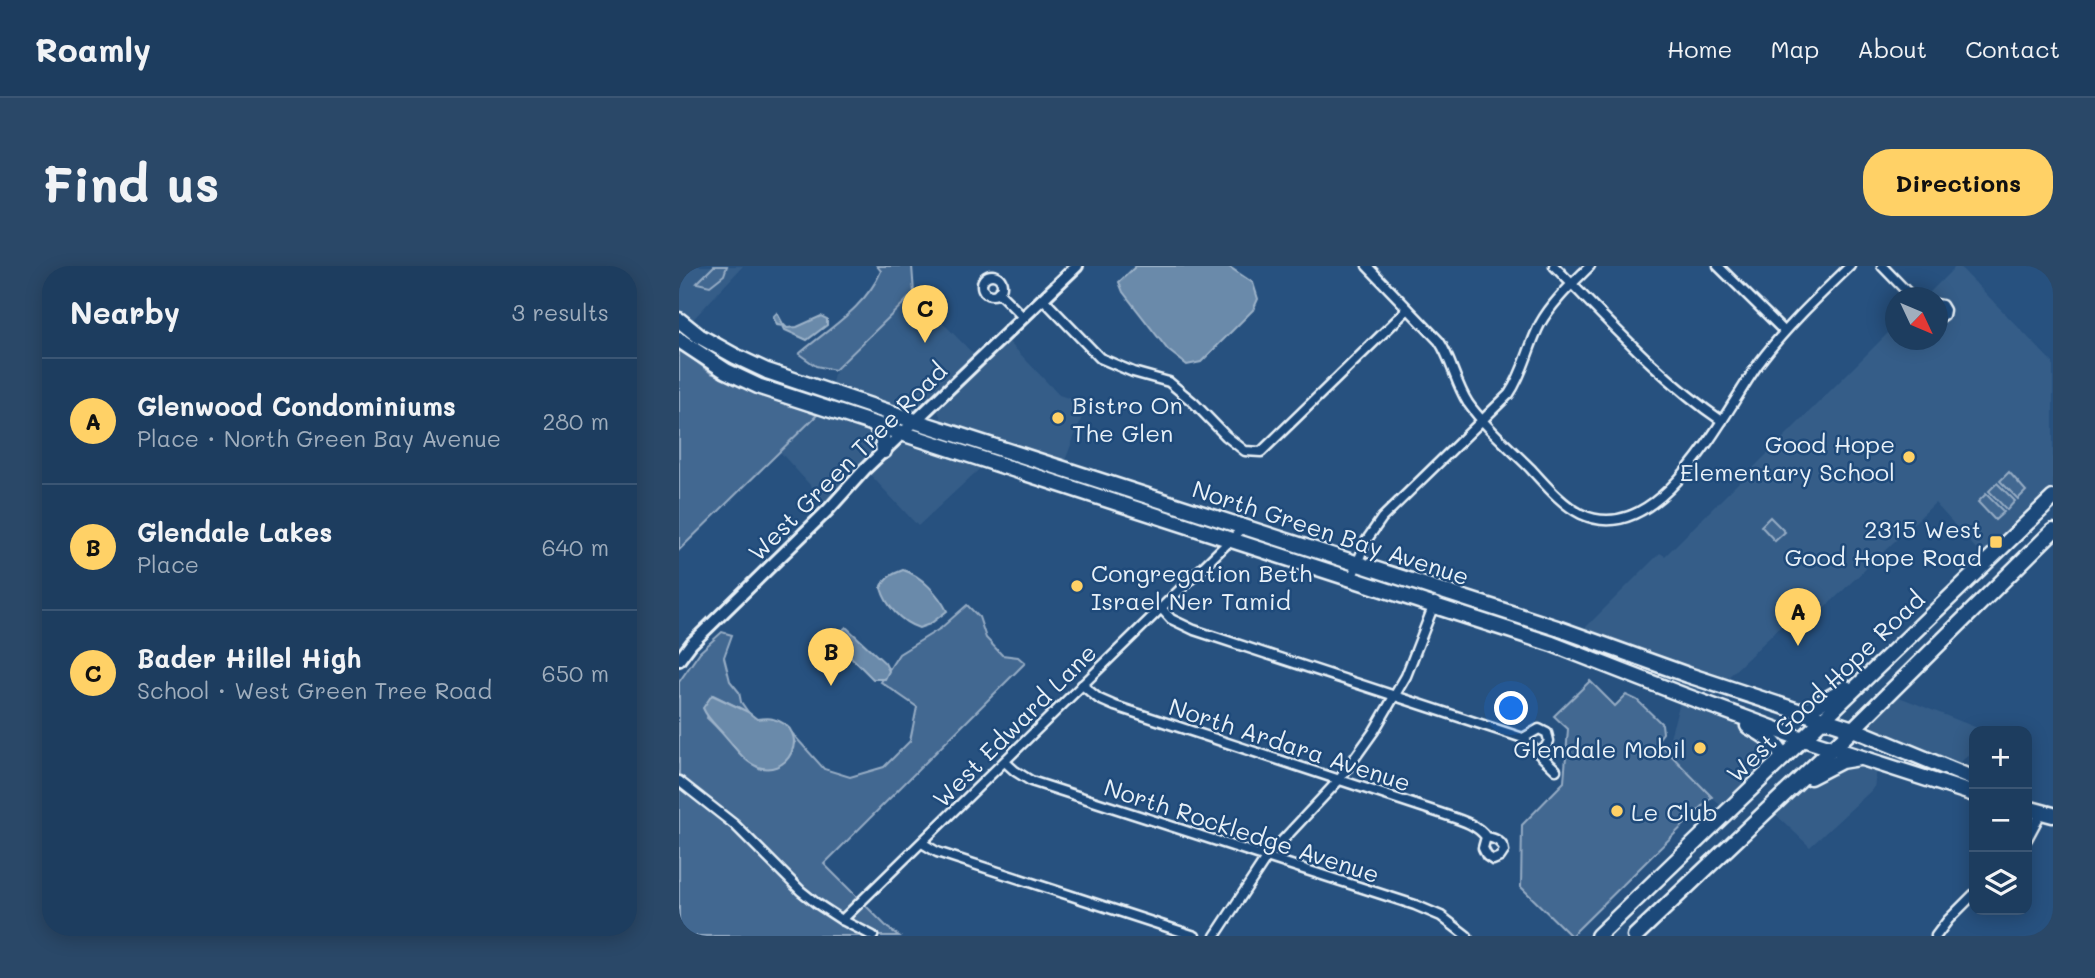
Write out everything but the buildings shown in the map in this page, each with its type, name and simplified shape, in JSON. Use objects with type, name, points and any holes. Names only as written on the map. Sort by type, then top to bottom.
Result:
[{"type":"main road","name":"North Green Bay Avenue","points":[[679,320],[699,336],[767,371],[1243,528],[1354,571],[1436,598],[1703,703],[1803,739],[1969,792]]},
{"type":"main road","name":"North Green Bay Avenue","points":[[679,340],[726,371],[760,387],[1231,540],[1354,571]]},
{"type":"main road","points":[[874,424],[882,435],[884,451]]},
{"type":"main road","name":"West Good Hope Road","points":[[1598,936],[2053,498]]},
{"type":"main road","name":"West Good Hope Road","points":[[1635,936],[1853,729],[2053,531]]},
{"type":"main road","name":"North Green Bay Avenue","points":[[1436,598],[1557,628],[1853,729],[1969,777]]},
{"type":"main road","points":[[1798,712],[1811,708],[1869,675]]},
{"type":"main road","points":[[1703,703],[1769,738],[1780,749],[1783,758]]},
{"type":"main road","points":[[1867,715],[1872,727],[1890,745]]},
{"type":"main road","points":[[1793,785],[1841,761],[1864,758]]},
{"type":"street","name":"West Green Tree Road","points":[[679,660],[884,451],[1077,266]]},
{"type":"street","points":[[1367,266],[1439,341],[1461,392],[1483,421],[1561,500],[1581,514],[1605,521],[1627,518],[1652,505],[1686,469],[1784,331],[1850,266]]},
{"type":"street","points":[[1554,266],[1666,377],[1693,401],[1722,421]]},
{"type":"street","points":[[1354,571],[1366,541],[1382,518],[1509,394],[1519,380],[1539,326],[1552,306],[1590,266]]},
{"type":"street","points":[[1718,266],[1784,331]]},
{"type":"street","points":[[1882,266],[1902,287]]},
{"type":"street","points":[[998,292],[1023,317]]},
{"type":"street","points":[[1043,299],[1100,358],[1133,372],[1169,382],[1245,451],[1261,452],[1408,309]]},
{"type":"street","name":"West Edward Lane","points":[[842,920],[1243,528]]},
{"type":"street","points":[[1215,936],[1267,857],[1339,780],[1368,741],[1406,676],[1436,598]]},
{"type":"street","points":[[1161,608],[1171,618],[1194,630],[1523,737],[1556,770]]},
{"type":"street","name":"North Ardara Avenue","points":[[1082,685],[1100,699],[1115,706],[1458,819],[1480,830],[1486,838]]},
{"type":"street","points":[[1523,737],[1539,729],[1547,733],[1547,745],[1543,751],[1536,751]]},
{"type":"street","name":"North Rockledge Avenue","points":[[1005,762],[1031,781],[1415,905],[1441,916],[1467,936]]},
{"type":"street","points":[[679,781],[735,825],[801,891],[842,920],[873,936]]},
{"type":"street","points":[[2032,832],[2047,813]]},
{"type":"street","points":[[922,843],[937,852],[1195,936]]},
{"type":"street","points":[[1936,936],[1969,899]]},
{"type":"shaded area","points":[[679,266],[743,266],[687,326],[679,320]]},
{"type":"shaded area","points":[[714,266],[727,266],[724,275],[710,286],[697,283]]},
{"type":"shaded area","points":[[877,266],[912,266],[914,293],[835,370],[816,366],[799,354],[845,317],[866,296],[881,271]]},
{"type":"shaded area","points":[[1136,266],[1228,266],[1253,283],[1258,299],[1253,310],[1201,362],[1187,365],[1168,350],[1123,292],[1119,282]]},
{"type":"shaded area","name":"Good Hope Elementary School","points":[[1959,266],[2053,363],[2053,498],[1987,561],[1935,503],[1813,619],[1801,607],[1720,685],[1577,636],[1660,553],[1665,556],[1885,336],[1885,350],[1948,350],[1948,287],[1935,287]]},
{"type":"shaded area","points":[[914,293],[980,361],[915,421],[831,387],[835,370]]},
{"type":"shaded area","points":[[777,313],[787,328],[797,327],[821,316],[827,319],[827,325],[807,340],[777,325],[773,317]]},
{"type":"shaded area","points":[[1008,341],[1059,395],[1087,404],[1064,463],[943,423],[938,411]]},
{"type":"shaded area","points":[[679,348],[711,373],[817,415],[679,550]]},
{"type":"shaded area","points":[[825,407],[874,424],[885,450],[903,433],[988,461],[918,526],[865,469],[830,507],[780,452]]},
{"type":"shaded area","points":[[2009,472],[2026,491],[2018,499],[2000,481]]},
{"type":"shaded area","points":[[1997,483],[2015,501],[2007,510],[1989,491]]},
{"type":"shaded area","points":[[1986,494],[2004,512],[1995,520],[1978,502]]},
{"type":"shaded area","points":[[1770,517],[1785,532],[1775,541],[1761,526]]},
{"type":"shaded area","points":[[903,570],[929,586],[947,611],[930,624],[919,628],[906,622],[890,607],[883,595],[881,588],[885,581]]},
{"type":"shaded area","points":[[967,605],[979,617],[986,638],[1002,655],[1018,657],[1025,663],[824,864],[899,936],[679,936],[679,682],[700,652],[722,632],[732,635],[724,657],[730,681],[739,692],[741,702],[748,712],[713,695],[707,718],[746,759],[761,769],[795,743],[790,731],[824,769],[850,777],[884,767],[910,741],[917,707],[881,682],[899,654],[941,628]]},
{"type":"shaded area","points":[[846,627],[885,663],[889,671],[885,679],[873,679],[839,645],[839,635]]},
{"type":"shaded area","name":"Le Club","points":[[1590,681],[1615,706],[1626,695],[1637,700],[1662,724],[1663,733],[1657,741],[1712,797],[1571,936],[1521,887],[1522,825],[1564,782],[1568,729],[1554,716]]},
{"type":"shaded area","points":[[1889,693],[1972,726],[1969,726],[1969,754],[1953,770],[1878,735],[1868,721]]},
{"type":"shaded area","points":[[712,695],[757,719],[771,718],[785,725],[792,733],[794,743],[785,761],[776,767],[765,768],[745,759],[705,712],[703,708]]},
{"type":"shaded area","points":[[1682,695],[1756,730],[1783,758],[1727,812],[1666,751]]},
{"type":"shaded area","points":[[1841,761],[1878,763],[1874,788],[1810,847],[1769,808],[1793,785]]},
{"type":"place","name":"Bader Hillel High","points":[[925,343]]},
{"type":"place","name":"Bistro On The Glen","points":[[1058,418]]},
{"type":"place","name":"Good Hope Elementary School","points":[[1909,457]]},
{"type":"place","name":"2315 West Good Hope Road","points":[[1996,542]]},
{"type":"place","name":"Congregation Beth Israel Ner Tamid","points":[[1077,586]]},
{"type":"place","name":"Glenwood Condominiums","points":[[1798,646]]},
{"type":"place","name":"Glendale Lakes","points":[[831,686]]},
{"type":"place","name":"Glendale Mobil","points":[[1700,748]]},
{"type":"place","name":"Le Club","points":[[1617,811]]}]
